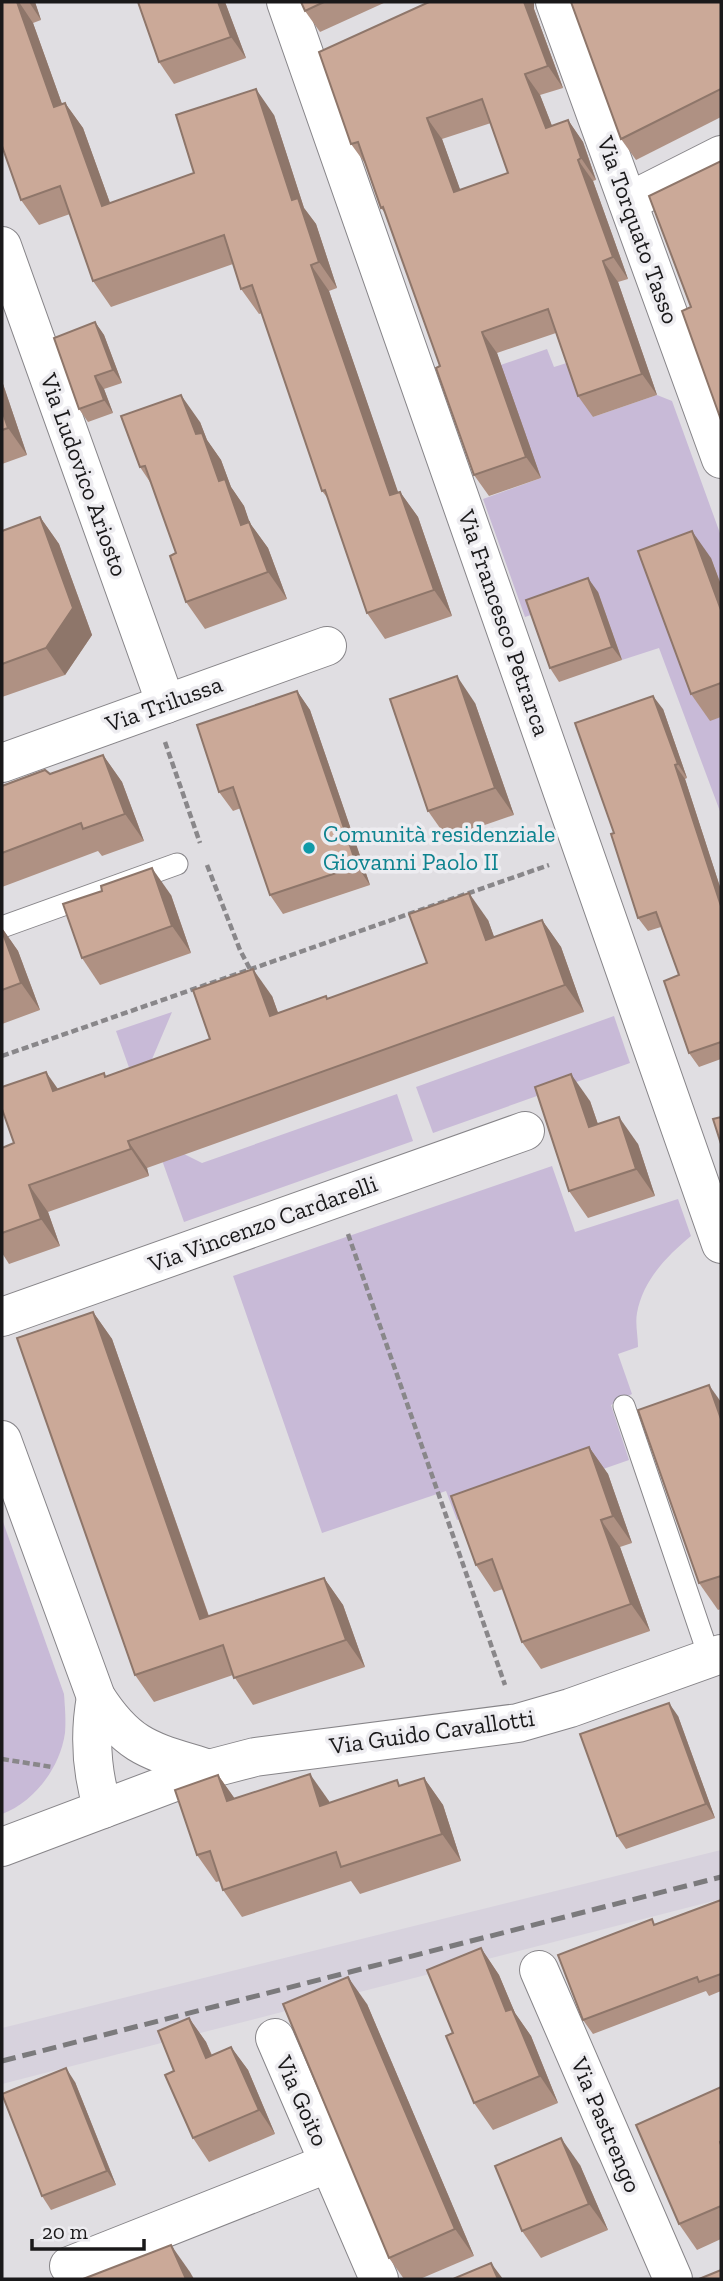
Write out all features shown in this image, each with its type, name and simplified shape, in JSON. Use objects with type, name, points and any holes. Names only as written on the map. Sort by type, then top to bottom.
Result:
[{"type":"street","name":"Via Francesco Petrarca","points":[[286,2],[322,55],[584,852],[721,1244]]},
{"type":"street","name":"Via Torquato Tasso","points":[[555,2],[721,459]]},
{"type":"street","points":[[628,202],[721,155]]},
{"type":"street","name":"Via Ludovico Ariosto","points":[[2,246],[160,706]]},
{"type":"street","name":"Via Trilussa","points":[[2,763],[327,646]]},
{"type":"street","name":"Via Vincenzo Cardarelli","points":[[2,1317],[525,1131]]},
{"type":"street","points":[[2,1440],[96,1697],[110,1718],[143,1748],[209,1769]]},
{"type":"street","name":"Via Guido Cavallotti","points":[[2,1847],[209,1769],[255,1757],[518,1723],[570,1708],[715,1657]]},
{"type":"street","points":[[96,1697],[91,1724],[91,1746],[95,1784],[103,1809]]},
{"type":"street","points":[[130,1738],[139,1756],[142,1772],[139,1795]]},
{"type":"street","name":"Via Pastrengo","points":[[539,1970],[673,2279]]},
{"type":"street","name":"Via Goito","points":[[275,2038],[379,2279]]},
{"type":"street","name":"Via Goito","points":[[69,2266],[329,2163]]},
{"type":"lane","points":[[2,927],[177,864]]},
{"type":"lane","points":[[624,1406],[715,1657]]},
{"type":"path","points":[[160,706],[200,844]]},
{"type":"path","points":[[2,1056],[584,852]]},
{"type":"path","points":[[204,857],[250,969]]},
{"type":"path","points":[[336,1198],[374,1315],[518,1723]]},
{"type":"path","points":[[2,1759],[52,1767]]},
{"type":"shaded area","points":[[547,349],[554,367],[573,361],[593,417],[657,395],[672,401],[721,536],[721,585],[711,558],[710,720],[721,717],[721,814],[659,648],[622,660],[598,592],[525,617],[483,499],[541,478],[504,375],[449,383]]},
{"type":"shaded area","points":[[172,1012],[147,1071],[174,1149],[202,1163],[397,1094],[413,1141],[184,1222],[116,1031]]},
{"type":"shaded area","points":[[614,1016],[630,1063],[433,1133],[416,1087]]},
{"type":"shaded area","points":[[552,1166],[575,1232],[678,1199],[691,1236],[665,1260],[650,1279],[636,1317],[638,1347],[618,1354],[632,1394],[611,1405],[629,1460],[457,1520],[446,1491],[322,1533],[233,1276]]},
{"type":"shaded area","points":[[2,1519],[64,1694],[65,1733],[58,1759],[44,1782],[25,1801],[2,1814]]},
{"type":"shaded area","points":[[721,1850],[721,1899],[2,2084],[2,2028]]},
{"type":"building","points":[[2,2],[17,2],[54,107],[65,103],[102,206],[194,173],[176,115],[256,89],[292,200],[298,198],[319,262],[311,265],[390,495],[400,492],[434,590],[367,613],[325,490],[322,491],[252,285],[241,289],[224,235],[93,281],[60,186],[21,200],[2,146]]},
{"type":"building","points":[[138,2],[218,2],[231,37],[159,62]]},
{"type":"building","points":[[301,2],[324,2],[305,11]]},
{"type":"building","points":[[429,2],[524,2],[548,66],[525,74],[546,128],[568,120],[581,158],[578,160],[613,257],[603,261],[642,374],[578,396],[548,309],[482,332],[526,457],[474,475],[436,368],[440,366],[383,207],[381,208],[358,142],[351,144],[319,52]],"holes":[[[482,99],[508,173],[454,192],[427,118]]]},
{"type":"building","points":[[571,2],[721,2],[721,89],[621,139]]},
{"type":"building","points":[[721,161],[721,420],[682,311],[691,307],[649,196]]},
{"type":"building","points":[[95,322],[113,370],[95,376],[104,400],[79,409],[54,338]]},
{"type":"building","points":[[181,395],[196,434],[202,433],[219,481],[225,479],[241,525],[249,522],[268,572],[186,602],[170,556],[176,553],[145,466],[140,467],[121,416]]},
{"type":"building","points":[[2,410],[8,428],[2,430]]},
{"type":"building","points":[[40,517],[73,608],[46,648],[2,664],[2,531]]},
{"type":"building","points":[[692,531],[721,610],[721,683],[691,694],[638,551]]},
{"type":"building","points":[[588,578],[612,647],[550,668],[526,600]]},
{"type":"building","points":[[457,676],[495,788],[428,811],[390,699]]},
{"type":"building","name":"Comunità residenziale Giovanni Paolo II","points":[[297,691],[357,866],[270,895],[233,787],[219,792],[197,725]]},
{"type":"building","points":[[653,696],[678,764],[675,765],[721,906],[721,1042],[689,1053],[664,981],[679,975],[656,912],[638,918],[611,834],[614,833],[575,723]]},
{"type":"building","points":[[103,755],[125,814],[83,829],[81,823],[2,853],[2,786],[45,770],[50,774]]},
{"type":"building","points":[[152,868],[172,926],[82,958],[63,904],[102,891],[101,886]]},
{"type":"building","points":[[469,893],[486,940],[542,920],[565,985],[128,1141],[131,1149],[29,1185],[41,1219],[2,1233],[2,1148],[14,1143],[2,1109],[2,1087],[46,1072],[53,1091],[104,1073],[105,1077],[210,1039],[193,990],[253,969],[270,1016],[326,996],[327,999],[427,963],[409,914]]},
{"type":"building","points":[[2,931],[21,983],[2,990]]},
{"type":"building","points":[[571,1074],[589,1127],[619,1117],[636,1169],[569,1191],[535,1087]]},
{"type":"building","points":[[721,1117],[721,1144],[713,1119]]},
{"type":"building","points":[[93,1312],[200,1619],[324,1578],[346,1640],[234,1678],[223,1645],[135,1675],[17,1338]]},
{"type":"building","points":[[709,1385],[721,1419],[721,1576],[699,1583],[638,1410]]},
{"type":"building","points":[[589,1447],[613,1516],[601,1520],[631,1604],[522,1642],[492,1559],[476,1565],[451,1496]]},
{"type":"building","points":[[669,1703],[706,1804],[617,1836],[580,1734]]},
{"type":"building","points":[[310,1774],[320,1806],[397,1780],[399,1786],[424,1778],[442,1834],[341,1867],[336,1852],[223,1890],[210,1851],[197,1855],[175,1790],[218,1775],[227,1801]]},
{"type":"building","points":[[721,1900],[721,1974],[699,1982],[697,1977],[583,2020],[558,1955],[652,1919],[654,1925]]},
{"type":"building","points":[[481,1948],[506,2011],[512,2009],[540,2076],[474,2103],[446,2036],[453,2033],[427,1970]]},
{"type":"building","points":[[348,1977],[455,2229],[389,2258],[283,2004]]},
{"type":"building","points":[[189,2018],[206,2058],[231,2047],[259,2110],[193,2138],[165,2075],[174,2071],[158,2031]]},
{"type":"building","points":[[66,2068],[107,2171],[42,2196],[2,2094]]},
{"type":"building","points":[[721,2087],[721,2206],[679,2224],[636,2125]]},
{"type":"building","points":[[561,2138],[589,2204],[522,2231],[495,2166]]},
{"type":"building","points":[[171,2245],[186,2279],[83,2279]]},
{"type":"building","points":[[491,2263],[498,2279],[455,2278]]},
{"type":"building","points":[[721,2270],[721,2279],[699,2279]]},
{"type":"railway","points":[[2,2061],[721,1877]]},
{"type":"place","name":"Comunità residenziale Giovanni Paolo II","points":[[309,848]]}]
